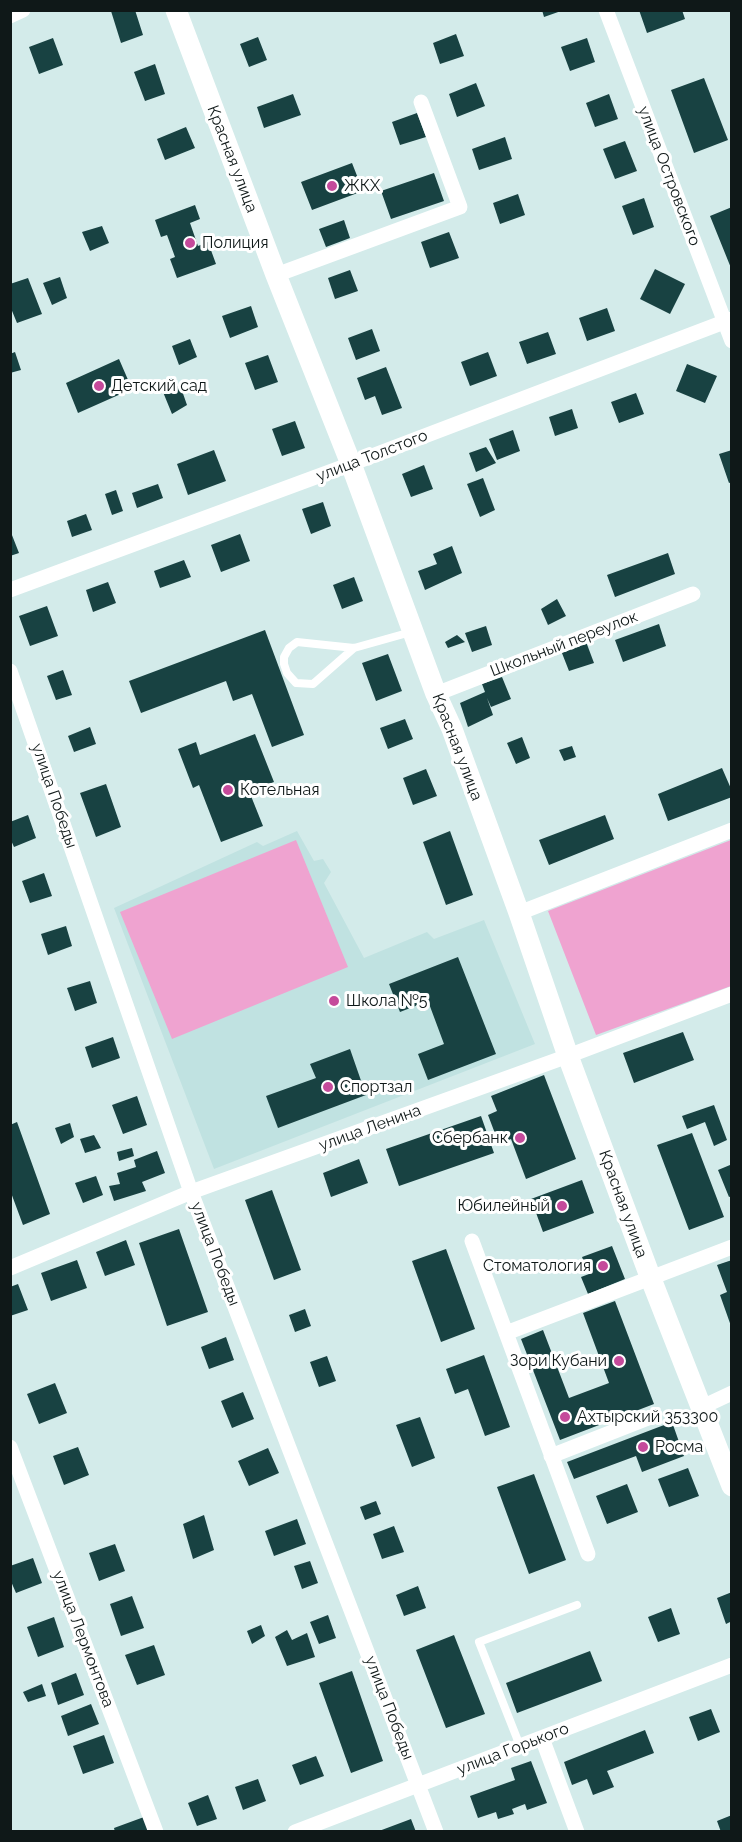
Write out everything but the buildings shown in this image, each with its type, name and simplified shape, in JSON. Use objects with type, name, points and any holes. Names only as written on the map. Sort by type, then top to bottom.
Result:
[{"type":"street","points":[[10,16],[23,10]]},
{"type":"street","name":"Красная улица","points":[[176,10],[276,275],[351,464],[412,632],[452,729],[568,1056],[700,1408],[732,1486]]},
{"type":"street","name":"улица Островского","points":[[606,10],[728,321],[732,340]]},
{"type":"street","points":[[276,275],[460,207],[421,102]]},
{"type":"street","name":"улица Толстого","points":[[10,590],[728,321]]},
{"type":"street","name":"Школьный переулок","points":[[436,694],[693,594]]},
{"type":"street","name":"улица Победы","points":[[10,670],[191,1192],[436,1832]]},
{"type":"street","points":[[519,913],[732,830]]},
{"type":"street","name":"улица Ленина","points":[[10,1268],[191,1192],[568,1056],[732,994]]},
{"type":"street","points":[[472,1241],[588,1554]]},
{"type":"street","points":[[506,1333],[732,1247]]},
{"type":"street","points":[[700,1408],[732,1393]]},
{"type":"street","points":[[551,1456],[648,1418]]},
{"type":"street","name":"улица Лермонтова","points":[[10,1447],[156,1832]]},
{"type":"street","name":"улица Горького","points":[[295,1832],[732,1665]]},
{"type":"street","points":[[542,1738],[578,1832]]},
{"type":"lane","points":[[354,648],[313,684],[296,683],[287,673],[284,664],[284,657],[289,648],[297,642],[354,648],[412,632]]},
{"type":"lane","points":[[520,1746],[479,1642],[578,1605]]},
{"type":"shaded area","name":"Школа №5","points":[[297,831],[314,861],[323,859],[331,872],[324,883],[364,958],[427,932],[434,939],[484,920],[535,1044],[214,1169],[114,908],[257,842],[263,846]]},
{"type":"shaded area","points":[[296,840],[348,967],[172,1039],[120,912]]},
{"type":"shaded area","points":[[731,840],[731,986],[596,1035],[548,911]]},
{"type":"place","name":"ЖКХ","points":[[332,186]]},
{"type":"place","name":"Полиция","points":[[190,243]]},
{"type":"place","name":"Детский сад","points":[[99,386]]},
{"type":"place","name":"Котельная","points":[[228,790]]},
{"type":"place","name":"Школа №5","points":[[334,1001]]},
{"type":"place","name":"Спортзал","points":[[328,1087]]},
{"type":"place","name":"Сбербанк","points":[[520,1138]]},
{"type":"place","name":"Юбилейный","points":[[562,1206]]},
{"type":"place","name":"Стоматология","points":[[603,1266]]},
{"type":"place","name":"Зори Кубани","points":[[619,1361]]},
{"type":"place","name":"Ахтырский 353300","points":[[565,1417]]},
{"type":"place","name":"Росма","points":[[643,1447]]}]
